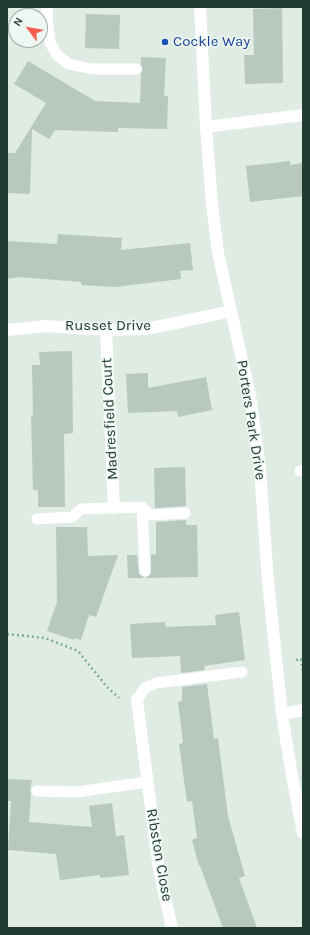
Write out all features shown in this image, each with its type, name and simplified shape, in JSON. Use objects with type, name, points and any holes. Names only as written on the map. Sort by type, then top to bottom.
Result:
[{"type":"street","name":"Porters Park Drive","points":[[200,7],[206,127],[212,204],[218,253],[250,395],[260,469],[268,582],[282,714],[303,834]]},
{"type":"street","points":[[206,127],[303,115]]},
{"type":"street","name":"Russet Drive","points":[[7,330],[45,326],[106,330],[146,329],[231,310]]},
{"type":"street","name":"Madresfield Court","points":[[106,330],[114,508]]},
{"type":"street","name":"Ribston Close","points":[[137,700],[159,870],[172,928]]},
{"type":"street","points":[[282,714],[303,710]]},
{"type":"lane","points":[[48,22],[50,43],[58,55],[69,64],[92,68],[136,69]]},
{"type":"lane","points":[[142,507],[145,571]]},
{"type":"lane","points":[[37,519],[72,517],[81,509],[142,507],[150,515],[184,513]]},
{"type":"lane","points":[[137,700],[145,688],[156,683],[242,672]]},
{"type":"lane","points":[[37,791],[77,792],[147,782]]},
{"type":"path","points":[[7,634],[45,638],[78,651],[106,687],[120,699],[137,700]]},
{"type":"building","points":[[282,8],[283,83],[245,84],[244,55],[254,55],[253,9]]},
{"type":"building","points":[[86,14],[120,15],[119,49],[85,48]]},
{"type":"building","points":[[141,57],[166,58],[164,96],[168,96],[167,129],[118,128],[118,132],[55,130],[49,139],[32,129],[30,194],[7,193],[7,153],[15,153],[46,103],[14,84],[28,61],[95,101],[140,103],[141,74],[143,69],[141,65]]},
{"type":"building","points":[[290,161],[290,165],[303,163],[303,196],[250,202],[246,166]]},
{"type":"building","points":[[58,234],[122,238],[121,250],[190,243],[193,270],[180,271],[181,279],[115,287],[81,285],[81,282],[19,277],[7,279],[7,241],[57,244]]},
{"type":"building","points":[[72,351],[73,433],[64,434],[65,507],[38,507],[38,490],[33,490],[31,415],[33,415],[32,365],[40,365],[39,352]]},
{"type":"building","points":[[148,373],[148,388],[206,377],[212,410],[178,417],[177,411],[128,413],[126,374]]},
{"type":"building","points":[[185,467],[186,506],[155,508],[154,468]]},
{"type":"building","points":[[186,520],[186,525],[197,525],[198,577],[146,578],[151,574],[151,555],[156,554],[156,522]]},
{"type":"building","points":[[56,527],[87,527],[88,556],[118,555],[96,617],[89,615],[81,640],[75,638],[74,640],[47,631],[57,602]]},
{"type":"building","points":[[127,555],[137,555],[139,574],[145,578],[128,578]]},
{"type":"building","points":[[239,612],[245,660],[204,666],[205,670],[181,673],[180,656],[132,658],[130,624],[165,622],[166,627],[216,625],[215,615]]},
{"type":"building","points":[[207,684],[214,739],[218,738],[228,816],[245,876],[239,878],[257,928],[223,928],[199,866],[192,840],[197,838],[192,801],[187,802],[179,744],[183,743],[178,702],[182,701],[182,687]]},
{"type":"building","points":[[8,779],[32,780],[30,790],[29,822],[92,827],[89,806],[112,803],[116,836],[124,835],[129,875],[100,878],[100,875],[60,880],[56,854],[8,850],[11,801],[7,801]]},
{"type":"place","name":"Cockle Way","points":[[165,42]]}]
